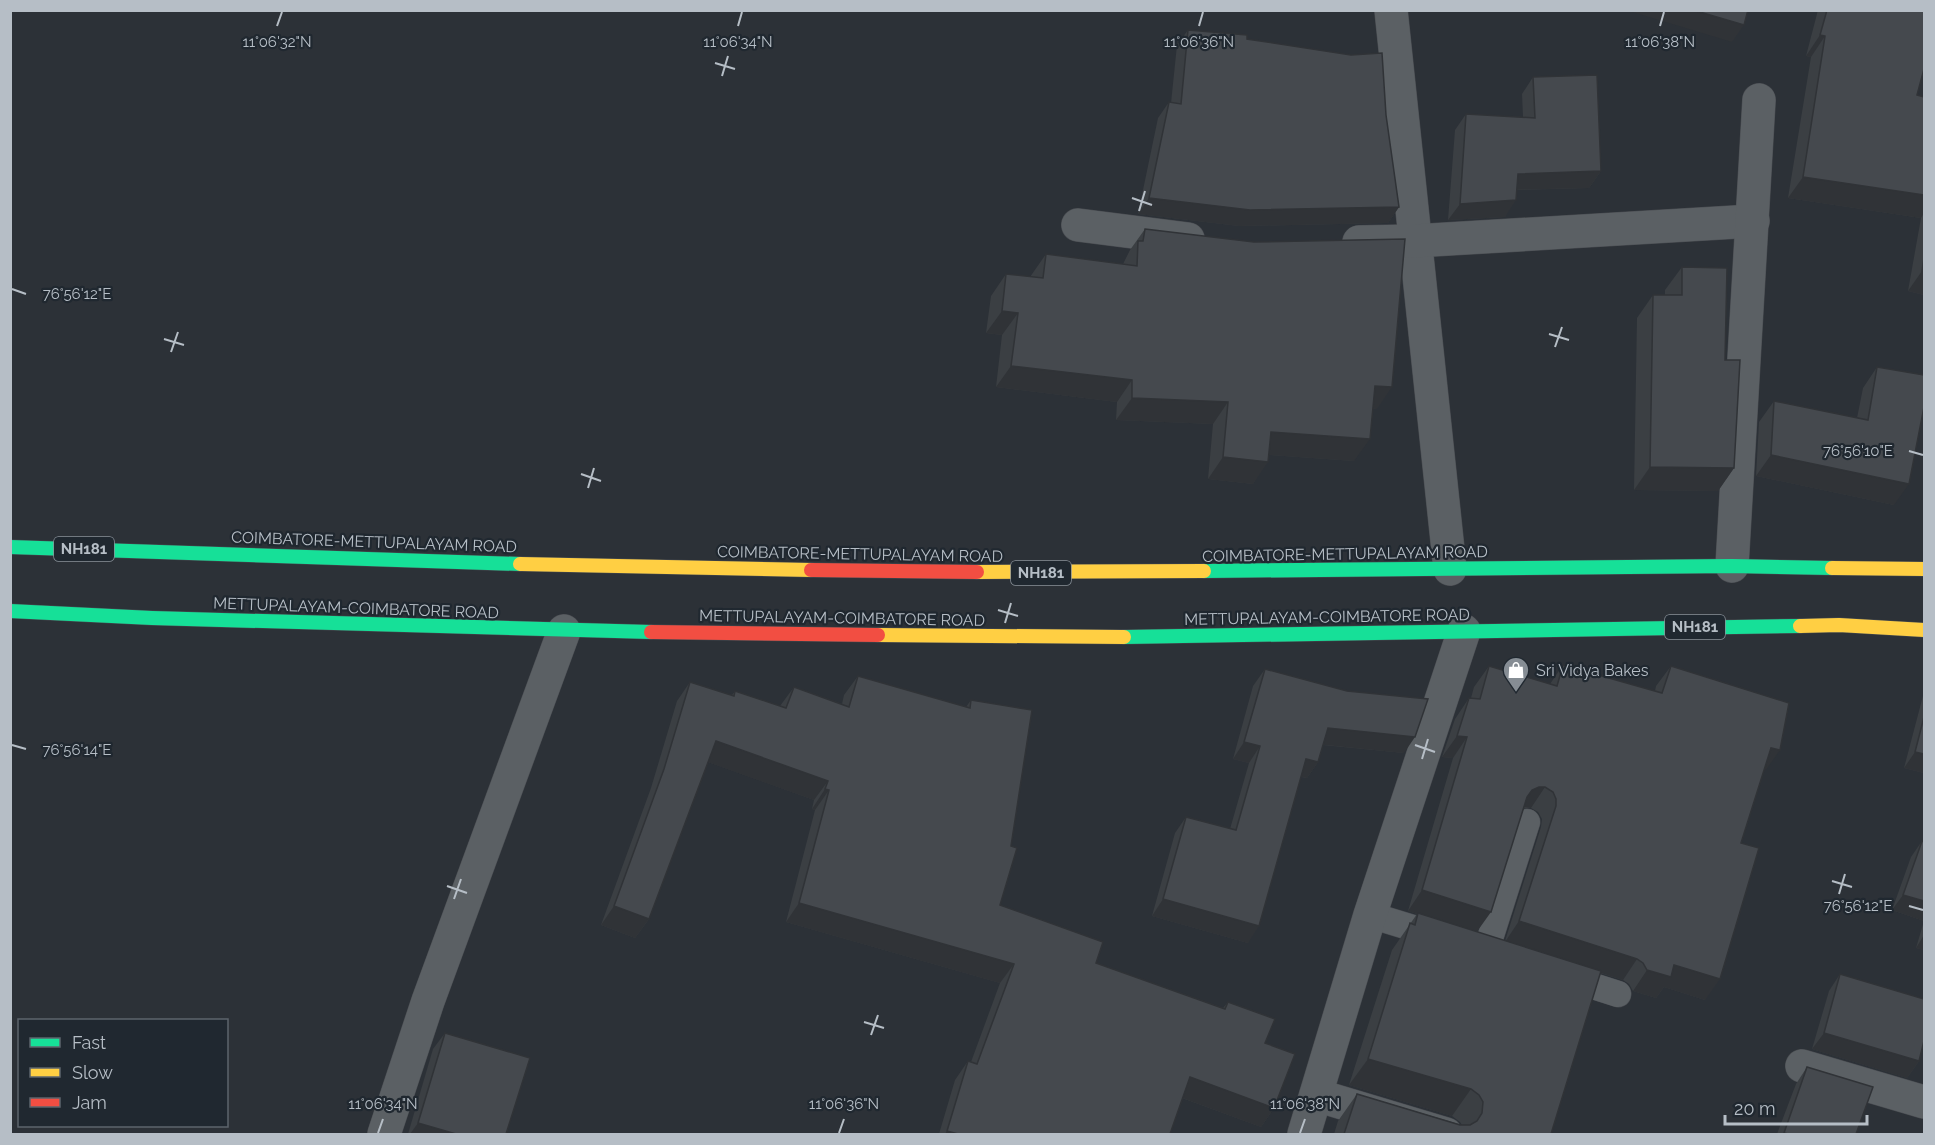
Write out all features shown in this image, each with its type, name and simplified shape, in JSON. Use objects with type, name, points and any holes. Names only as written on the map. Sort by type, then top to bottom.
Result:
[{"type":"highway","name":"COIMBATORE-METTUPALAYAM ROAD","points":[[10,547],[564,566],[990,573],[1732,566],[1924,569]]},
{"type":"highway","name":"METTUPALAYAM-COIMBATORE ROAD","points":[[10,611],[152,618],[564,631],[1038,637],[1240,636],[1839,625],[1924,630]]},
{"type":"street","points":[[1391,10],[1450,569]]},
{"type":"street","points":[[1732,566],[1760,100]]},
{"type":"street","points":[[1332,243],[1414,241],[1753,221]]},
{"type":"street","points":[[1078,225],[1215,242]]},
{"type":"street","points":[[384,1134],[428,1001],[564,631]]},
{"type":"street","points":[[1304,1134],[1371,915],[1464,631]]},
{"type":"street","points":[[1802,1066],[1924,1102]]},
{"type":"street","points":[[1316,1095],[1446,1134]]},
{"type":"lane","points":[[1371,915],[1497,955],[1527,822]]},
{"type":"lane","points":[[1541,969],[1618,994]]},
{"type":"building","points":[[1693,10],[1748,10],[1744,25]]},
{"type":"building","points":[[1827,10],[1924,10],[1924,69],[1917,95],[1924,97],[1924,195],[1803,177],[1825,36],[1820,35]]},
{"type":"building","points":[[1188,30],[1247,35],[1247,39],[1351,55],[1382,53],[1386,115],[1399,207],[1250,210],[1149,198],[1169,102],[1181,104]]},
{"type":"building","points":[[1597,75],[1601,171],[1518,174],[1516,200],[1460,204],[1466,114],[1535,118],[1533,77]]},
{"type":"building","points":[[1145,229],[1254,242],[1405,239],[1392,387],[1375,386],[1370,439],[1271,432],[1268,462],[1223,457],[1228,402],[1132,398],[1132,380],[1011,366],[1018,313],[1002,311],[1006,274],[1043,278],[1046,254],[1137,266],[1138,241],[1143,241]]},
{"type":"building","points":[[1682,267],[1727,268],[1725,360],[1740,360],[1734,468],[1650,467],[1653,295],[1682,295]]},
{"type":"building","points":[[1877,367],[1924,375],[1924,407],[1909,484],[1771,455],[1774,401],[1868,420]]},
{"type":"building","points":[[1563,665],[1662,693],[1671,666],[1789,703],[1780,750],[1771,748],[1741,843],[1759,848],[1720,979],[1674,965],[1671,977],[1647,970],[1637,959],[1519,921],[1556,806],[1553,792],[1545,787],[1532,790],[1527,797],[1491,912],[1422,890],[1467,737],[1457,736],[1469,698],[1480,699],[1489,666],[1557,686]]},
{"type":"building","points":[[1265,669],[1347,691],[1428,699],[1415,737],[1328,728],[1318,762],[1306,759],[1259,926],[1163,899],[1186,817],[1236,830],[1260,746],[1244,742]]},
{"type":"building","points":[[858,676],[970,708],[971,700],[1032,710],[1011,846],[1017,848],[1000,905],[1103,942],[1096,963],[1225,1009],[1228,1002],[1275,1019],[1265,1043],[1295,1054],[1274,1108],[1190,1077],[1170,1134],[958,1134],[947,1131],[968,1061],[977,1064],[1014,964],[799,903],[829,790],[825,789],[828,781],[716,741],[649,919],[614,906],[664,769],[690,682],[734,696],[735,691],[786,708],[794,687],[849,707]]},
{"type":"building","points":[[1924,717],[1924,754],[1915,752]]},
{"type":"building","points":[[1922,841],[1924,842],[1924,901],[1903,895]]},
{"type":"building","points":[[1418,913],[1601,971],[1551,1134],[1344,1134],[1357,1094],[1460,1125],[1470,1125],[1477,1121],[1482,1113],[1483,1102],[1479,1095],[1471,1089],[1368,1059],[1410,923],[1415,925]]},
{"type":"building","points":[[1840,974],[1924,999],[1924,1041],[1919,1061],[1824,1033]]},
{"type":"building","points":[[445,1033],[530,1058],[506,1134],[456,1134],[418,1123]]},
{"type":"building","points":[[1807,1067],[1873,1087],[1856,1134],[1784,1133]]},
{"type":"traffic: fast","points":[[10,547],[520,564]]},
{"type":"traffic: fast","points":[[1204,571],[1732,566],[1832,568]]},
{"type":"traffic: fast","points":[[10,611],[152,618],[651,632]]},
{"type":"traffic: fast","points":[[1124,637],[1800,626]]},
{"type":"traffic: slow","points":[[520,564],[811,570]]},
{"type":"traffic: slow","points":[[1832,568],[1924,569]]},
{"type":"traffic: slow","points":[[977,572],[1204,571]]},
{"type":"traffic: slow","points":[[1800,626],[1839,625],[1924,630]]},
{"type":"traffic: slow","points":[[878,635],[1124,637]]},
{"type":"traffic: jam","points":[[811,570],[977,572]]},
{"type":"traffic: jam","points":[[651,632],[878,635]]},
{"type":"place","name":"Sri Vidya Bakes","points":[[1516,693]]}]
